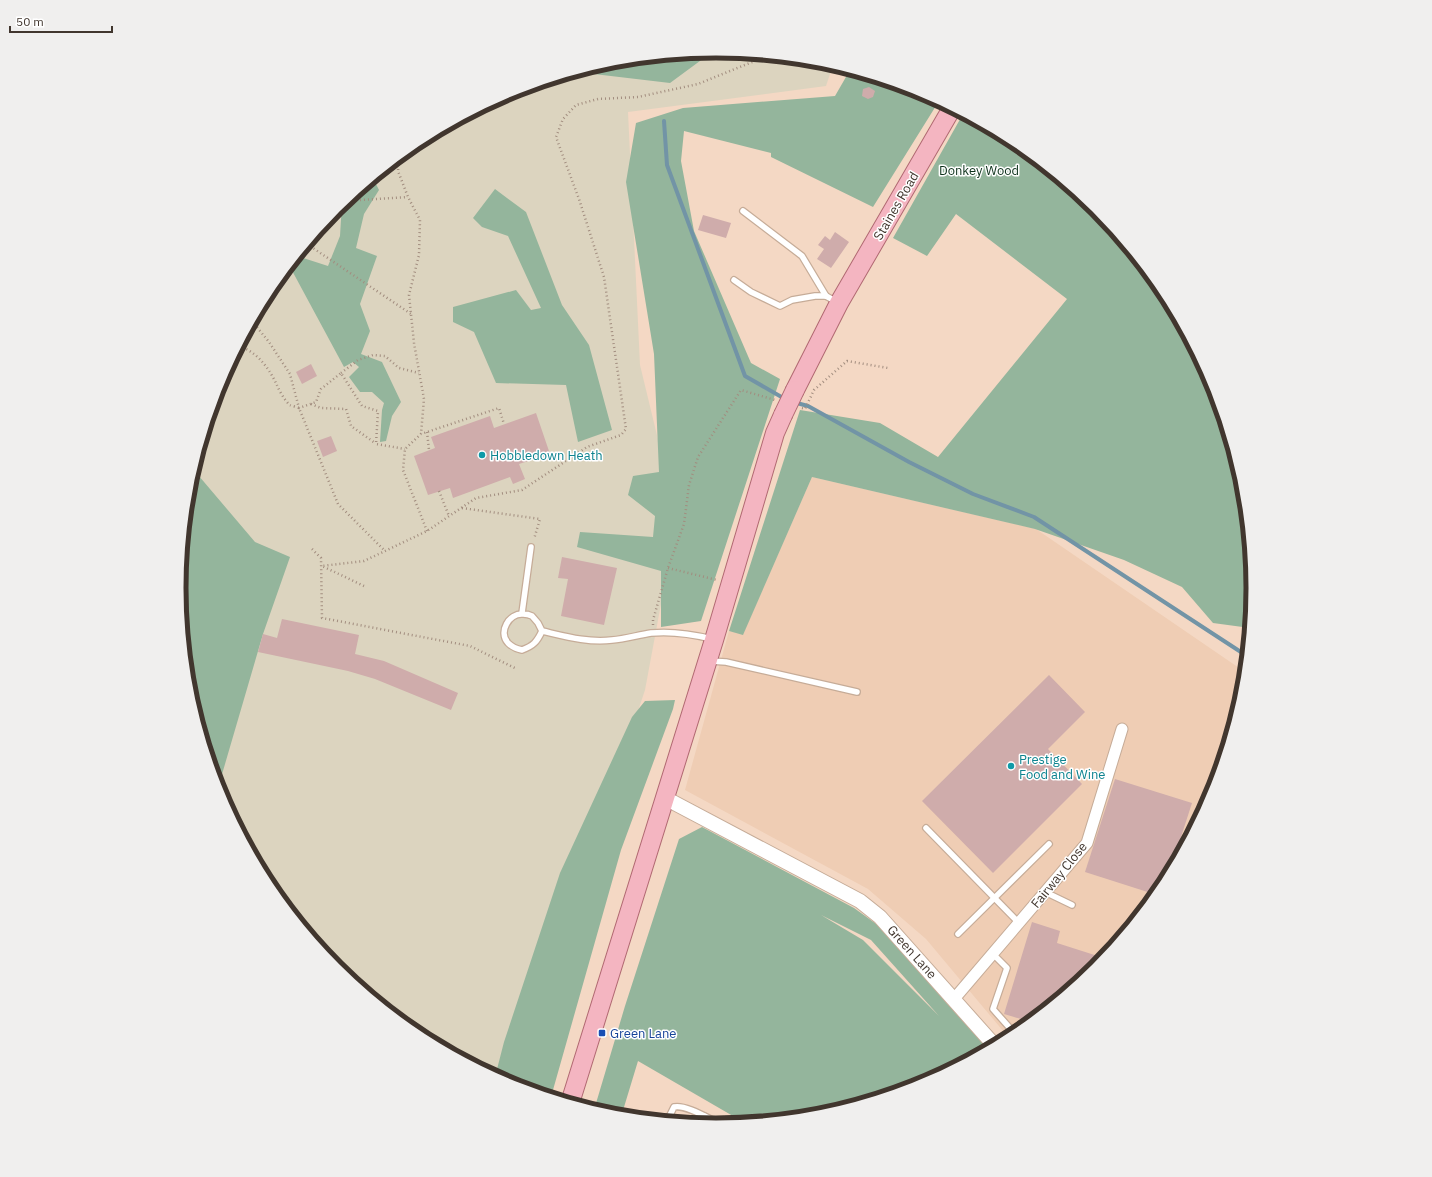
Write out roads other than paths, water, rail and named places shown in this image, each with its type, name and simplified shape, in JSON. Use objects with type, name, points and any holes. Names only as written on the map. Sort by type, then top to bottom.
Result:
[{"type":"main road","name":"Staines Road","points":[[571,1099],[708,661],[781,408],[803,394],[833,300],[949,112]]},
{"type":"street","name":"Fairway Close","points":[[954,999],[1087,843],[1122,729]]},
{"type":"street","name":"Green Lane","points":[[665,798],[860,901],[880,917],[991,1042]]},
{"type":"lane","points":[[743,210],[802,256],[833,300]]},
{"type":"lane","points":[[734,280],[751,292],[780,306],[792,300],[833,300]]},
{"type":"lane","points":[[522,613],[531,547]]},
{"type":"lane","points":[[522,613],[532,616],[542,631],[536,642],[530,647],[522,650],[513,647],[507,642],[505,624],[512,617],[522,613]]},
{"type":"lane","points":[[542,631],[588,640],[612,640],[652,633],[675,632],[693,634],[714,640]]},
{"type":"lane","points":[[708,661],[726,662],[857,692]]},
{"type":"lane","points":[[926,828],[1019,923]]},
{"type":"lane","points":[[958,934],[1049,844]]},
{"type":"lane","points":[[1045,892],[1072,905]]},
{"type":"lane","points":[[993,954],[1007,968],[994,1009],[1012,1029]]},
{"type":"lane","points":[[669,1117],[674,1107],[678,1106],[710,1119]]},
{"type":"waterway","points":[[664,121],[667,165],[745,376],[785,399]]},
{"type":"waterway","points":[[793,402],[808,406],[909,462],[973,494],[1034,517],[1242,653]]},
{"type":"place","name":"Hobbledown Heath","points":[[482,455]]},
{"type":"place","name":"Prestige Food and Wine","points":[[1011,766]]},
{"type":"place","name":"Green Lane","points":[[602,1033]]},
{"type":"park label","name":"Donkey Wood","points":[[979,170]]}]
